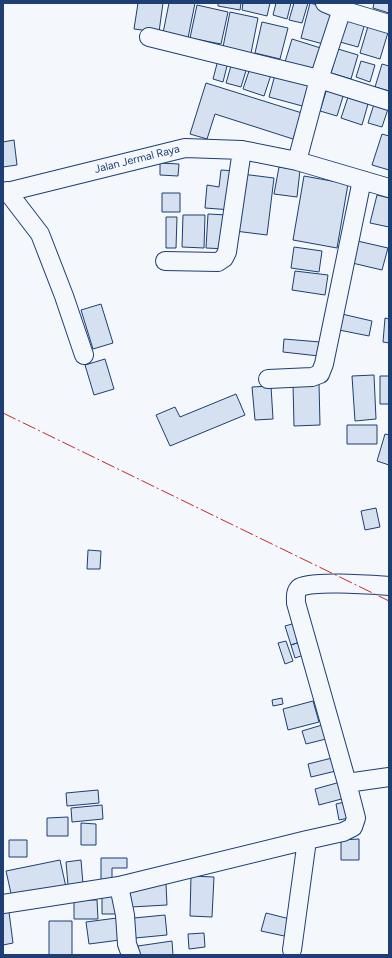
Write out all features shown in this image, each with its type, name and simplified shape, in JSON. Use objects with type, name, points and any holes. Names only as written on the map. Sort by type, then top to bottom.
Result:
[{"type":"street","points":[[325,3],[343,6],[389,24]]},
{"type":"street","points":[[297,161],[318,79],[343,6]]},
{"type":"street","points":[[149,37],[318,79],[389,101]]},
{"type":"street","name":"Jalan Jermal Raya","points":[[5,192],[184,148],[242,150],[297,161],[389,188]]},
{"type":"street","points":[[164,261],[218,262],[224,258],[227,252],[242,150]]},
{"type":"street","points":[[268,379],[312,377],[320,374],[324,364],[362,180]]},
{"type":"street","points":[[5,192],[40,234],[64,296],[84,355]]},
{"type":"street","points":[[3,904],[119,886],[343,832],[353,827],[356,818],[296,603],[296,593],[300,588],[308,585],[332,584],[389,586]]},
{"type":"street","points":[[347,783],[389,777]]},
{"type":"street","points":[[292,950],[307,840]]},
{"type":"street","points":[[119,886],[125,915],[127,944],[131,955]]},
{"type":"building","points":[[138,3],[163,3],[159,32],[134,29]]},
{"type":"building","points":[[169,3],[195,3],[188,38],[163,33]]},
{"type":"building","points":[[218,3],[241,3],[240,10],[218,6]]},
{"type":"building","points":[[243,3],[270,3],[267,16],[242,10]]},
{"type":"building","points":[[276,3],[291,3],[287,19],[273,15]]},
{"type":"building","points":[[294,3],[308,3],[302,23],[289,20]]},
{"type":"building","points":[[310,3],[336,10],[327,45],[301,38]]},
{"type":"building","points":[[374,3],[389,3],[389,13],[373,8]]},
{"type":"building","points":[[197,5],[228,12],[221,44],[190,38]]},
{"type":"building","points":[[230,12],[258,18],[251,53],[223,47]]},
{"type":"building","points":[[349,15],[366,20],[358,47],[340,42]]},
{"type":"building","points":[[262,22],[288,28],[280,59],[255,53]]},
{"type":"building","points":[[369,23],[389,29],[380,59],[360,53]]},
{"type":"building","points":[[292,39],[327,50],[319,73],[285,62]]},
{"type":"building","points":[[338,49],[358,55],[351,79],[331,73]]},
{"type":"building","points":[[219,56],[229,58],[223,82],[213,79]]},
{"type":"building","points":[[233,59],[248,64],[241,87],[226,83]]},
{"type":"building","points":[[361,61],[375,65],[370,82],[356,77]]},
{"type":"building","points":[[382,64],[389,66],[389,91],[375,87]]},
{"type":"building","points":[[250,68],[271,75],[264,96],[243,89]]},
{"type":"building","points":[[276,71],[313,82],[306,107],[269,97]]},
{"type":"building","points":[[206,83],[302,113],[293,139],[215,114],[207,139],[190,134]]},
{"type":"building","points":[[328,85],[345,90],[337,116],[320,111]]},
{"type":"building","points":[[348,97],[368,104],[362,125],[341,118]]},
{"type":"building","points":[[375,101],[389,106],[382,127],[368,123]]},
{"type":"building","points":[[382,134],[389,136],[389,170],[372,165]]},
{"type":"building","points":[[14,140],[17,165],[3,167],[3,142]]},
{"type":"building","points":[[160,163],[179,164],[178,176],[160,175]]},
{"type":"building","points":[[279,167],[300,170],[297,197],[274,194]]},
{"type":"building","points":[[221,170],[236,171],[232,210],[205,208],[207,185],[219,187]]},
{"type":"building","points":[[242,174],[274,178],[267,235],[235,231]]},
{"type":"building","points":[[304,176],[348,184],[337,248],[293,240]]},
{"type":"building","points":[[162,193],[180,193],[180,212],[162,212]]},
{"type":"building","points":[[377,195],[389,198],[389,227],[370,223]]},
{"type":"building","points":[[208,214],[227,215],[226,249],[206,248]]},
{"type":"building","points":[[183,215],[205,215],[204,248],[182,247]]},
{"type":"building","points":[[166,217],[177,217],[176,248],[166,248]]},
{"type":"building","points":[[353,240],[388,248],[382,270],[348,262]]},
{"type":"building","points":[[294,247],[322,251],[319,272],[291,268]]},
{"type":"building","points":[[295,271],[328,275],[325,295],[292,290]]},
{"type":"building","points":[[101,304],[113,343],[93,349],[81,310]]},
{"type":"building","points":[[342,314],[372,321],[369,336],[339,330]]},
{"type":"building","points":[[385,318],[389,319],[389,343],[383,342]]},
{"type":"building","points":[[284,339],[320,342],[319,356],[283,352]]},
{"type":"building","points":[[105,359],[114,389],[94,395],[85,365]]},
{"type":"building","points":[[374,375],[376,419],[355,421],[352,376]]},
{"type":"building","points":[[380,376],[389,376],[389,404],[380,404]]},
{"type":"building","points":[[293,384],[319,384],[320,425],[294,426]]},
{"type":"building","points":[[271,386],[273,419],[255,420],[252,387]]},
{"type":"building","points":[[236,394],[245,415],[170,446],[156,415],[175,407],[180,417]]},
{"type":"building","points":[[347,425],[377,425],[377,444],[347,444]]},
{"type":"building","points":[[385,434],[389,435],[389,465],[377,461]]},
{"type":"building","points":[[376,508],[380,527],[365,530],[361,511]]},
{"type":"building","points":[[88,550],[101,551],[100,569],[87,569]]},
{"type":"building","points":[[299,622],[306,640],[291,645],[285,626]]},
{"type":"building","points":[[306,640],[310,653],[295,658],[291,645]]},
{"type":"building","points":[[286,641],[293,661],[285,664],[278,643]]},
{"type":"building","points":[[282,698],[283,704],[273,706],[272,700]]},
{"type":"building","points":[[313,701],[319,722],[288,730],[283,709]]},
{"type":"building","points":[[322,725],[326,739],[306,744],[302,731]]},
{"type":"building","points":[[332,758],[336,771],[311,777],[308,764]]},
{"type":"building","points":[[344,781],[349,797],[319,805],[315,789]]},
{"type":"building","points":[[98,790],[99,803],[67,806],[66,793]]},
{"type":"building","points":[[349,801],[353,817],[339,820],[336,804]]},
{"type":"building","points":[[102,805],[103,819],[72,822],[71,808]]},
{"type":"building","points":[[68,817],[68,836],[47,836],[47,818]]},
{"type":"building","points":[[81,823],[96,824],[96,845],[81,845]]},
{"type":"building","points":[[359,839],[359,860],[341,860],[341,840]]},
{"type":"building","points":[[9,840],[27,840],[27,857],[9,857]]},
{"type":"building","points":[[101,858],[127,858],[127,868],[112,868],[112,881],[101,881]]},
{"type":"building","points":[[60,860],[66,887],[12,898],[6,871]]},
{"type":"building","points":[[81,860],[83,884],[68,885],[66,862]]},
{"type":"building","points":[[191,876],[214,877],[212,917],[190,916]]},
{"type":"building","points":[[166,884],[167,905],[131,907],[130,885]]},
{"type":"building","points":[[102,895],[120,895],[120,914],[102,914]]},
{"type":"building","points":[[87,896],[88,900],[97,900],[98,919],[74,919],[74,897]]},
{"type":"building","points":[[9,912],[13,943],[3,945],[3,913]]},
{"type":"building","points":[[266,913],[294,920],[289,937],[261,931]]},
{"type":"building","points":[[165,915],[167,935],[135,938],[134,918]]},
{"type":"building","points":[[117,918],[120,940],[89,944],[86,922]]},
{"type":"building","points":[[49,921],[72,921],[72,955],[49,955]]},
{"type":"building","points":[[204,933],[205,947],[189,949],[188,934]]},
{"type":"building","points":[[172,941],[173,955],[139,955],[138,946]]},
{"type":"power","points":[[3,413],[389,601]]}]
